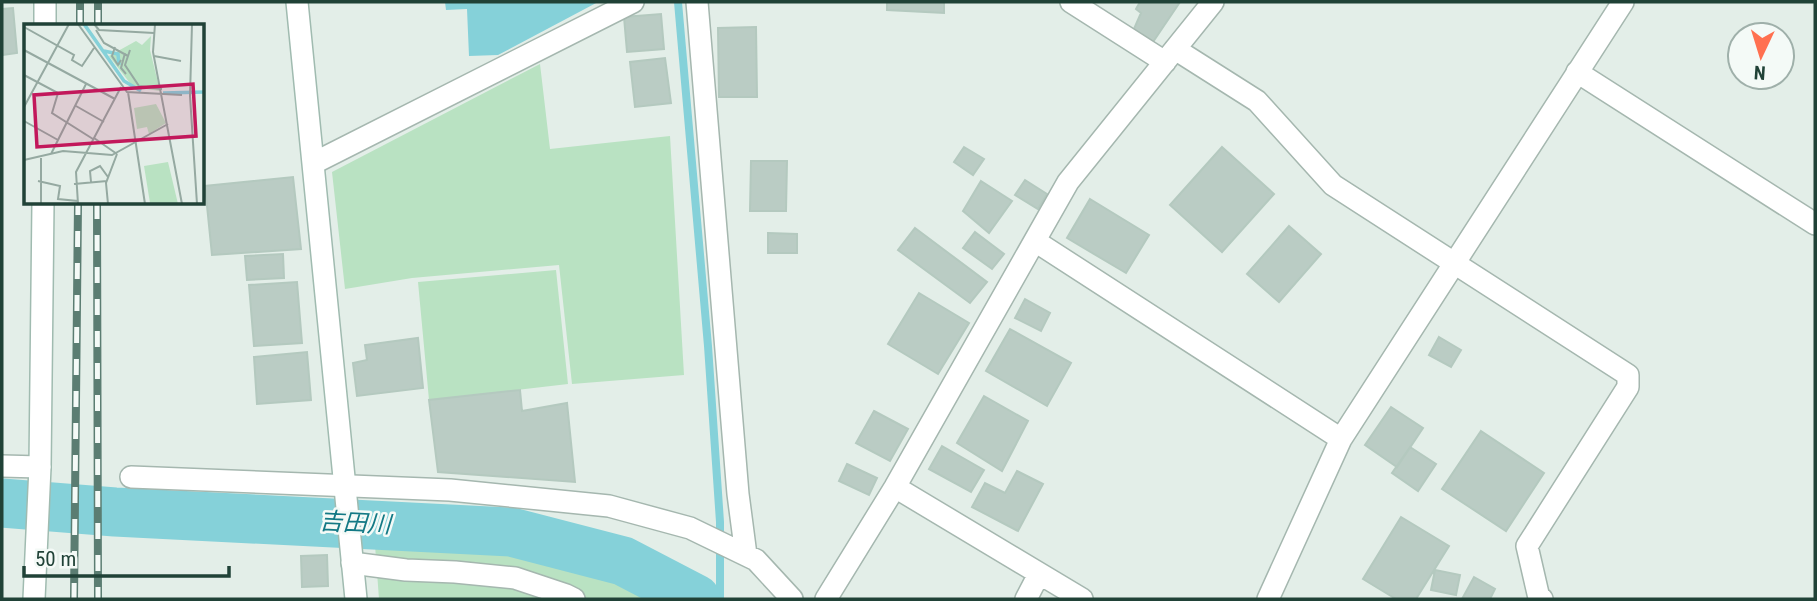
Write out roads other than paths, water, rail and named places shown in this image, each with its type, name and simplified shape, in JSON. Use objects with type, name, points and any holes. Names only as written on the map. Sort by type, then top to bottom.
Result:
[{"type":"street","points":[[45,2],[45,24]]},
{"type":"street","points":[[297,2],[356,599]]},
{"type":"street","points":[[314,163],[633,2]]},
{"type":"street","points":[[697,2],[737,494],[747,555]]},
{"type":"street","points":[[1071,2],[1256,101],[1333,185],[1628,374],[1628,387],[1527,546],[1539,598],[1542,599]]},
{"type":"street","points":[[826,599],[895,487],[1068,182],[1213,2]]},
{"type":"street","points":[[1268,599],[1340,439],[1623,2]]},
{"type":"street","points":[[1577,72],[1815,224]]},
{"type":"street","points":[[34,599],[40,468],[43,205]]},
{"type":"street","points":[[1035,241],[1340,439]]},
{"type":"street","points":[[2,466],[40,468]]},
{"type":"street","points":[[131,477],[346,496],[450,490],[609,506],[690,528],[756,559],[792,599]]},
{"type":"street","points":[[895,487],[1082,599]]},
{"type":"street","points":[[352,563],[515,578],[574,599]]},
{"type":"street","points":[[1026,599],[1039,574]]},
{"type":"water","points":[[445,2],[598,2],[498,55],[469,56],[467,9],[446,10]]},
{"type":"waterway","points":[[678,2],[708,346],[720,522],[720,599]]},
{"type":"waterway","name":"吉田川","points":[[2,503],[115,512],[511,532],[623,561],[696,599]]},
{"type":"railway","points":[[80,2],[80,24]]},
{"type":"railway","points":[[98,2],[98,24]]},
{"type":"railway","points":[[74,599],[78,205]]},
{"type":"railway","points":[[97,205],[98,599]]}]
